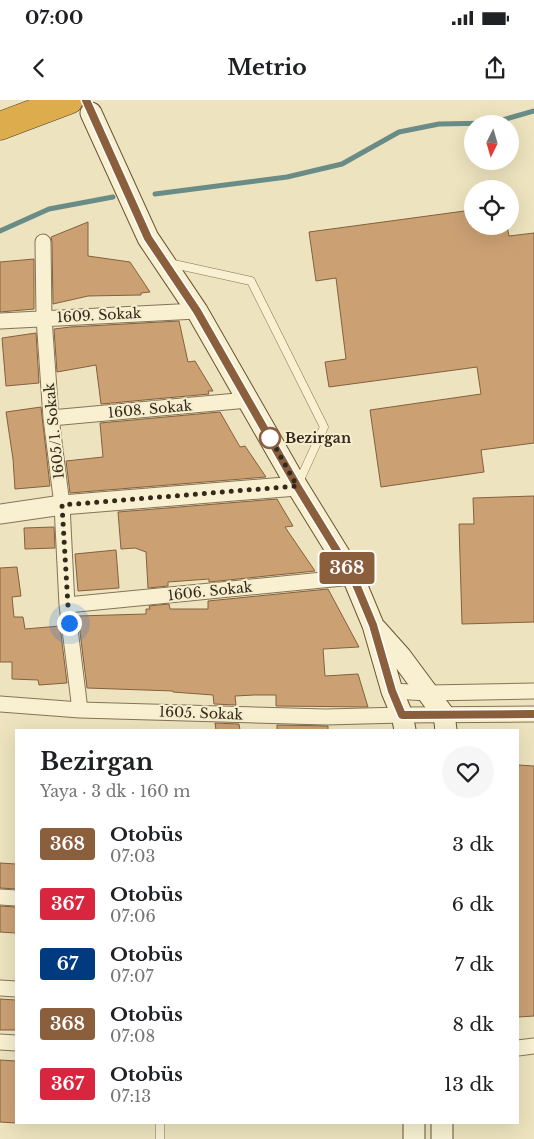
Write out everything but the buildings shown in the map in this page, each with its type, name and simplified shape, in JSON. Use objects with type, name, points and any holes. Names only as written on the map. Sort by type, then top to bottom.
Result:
[{"type":"highway","points":[[0,126],[80,107]]},
{"type":"main road","points":[[80,107],[148,238],[197,311],[297,486],[353,577],[373,625],[392,691],[404,722]]},
{"type":"main road","points":[[373,625],[402,657],[428,693],[445,723]]},
{"type":"main road","points":[[414,1124],[414,1139]]},
{"type":"main road","points":[[442,1124],[442,1139]]},
{"type":"street","name":"1605/1. Sokak","points":[[43,242],[44,318],[51,418],[62,505],[67,605],[80,710]]},
{"type":"street","name":"1609. Sokak","points":[[0,321],[197,311]]},
{"type":"street","name":"1608. Sokak","points":[[51,418],[248,400]]},
{"type":"street","points":[[0,514],[62,505],[297,486]]},
{"type":"street","name":"1606. Sokak","points":[[67,605],[353,577]]},
{"type":"street","points":[[392,691],[428,693],[534,691]]},
{"type":"street","name":"1605. Sokak","points":[[0,704],[80,710],[364,717],[404,722],[445,723],[534,714]]},
{"type":"street","points":[[0,897],[15,898]]},
{"type":"street","points":[[0,988],[15,989]]},
{"type":"street","points":[[0,1042],[15,1043]]},
{"type":"street","points":[[519,1048],[534,1046]]},
{"type":"lane","points":[[164,262],[251,281],[324,427],[297,486]]},
{"type":"lane","points":[[160,1124],[160,1139]]},
{"type":"waterway","points":[[155,194],[287,177],[342,164],[399,132],[439,124],[492,123],[534,111]]},
{"type":"waterway","points":[[0,231],[49,209],[113,197]]},
{"type":"bus line","name":"368","points":[[86,100],[148,238],[197,311],[297,486],[353,577],[373,625],[392,691],[402,715],[534,714]]},
{"type":"place","name":"Bezirgan","points":[[270,438]]},
{"type":"route","points":[[69,623],[62,505],[297,486],[268,434],[270,438]]}]
